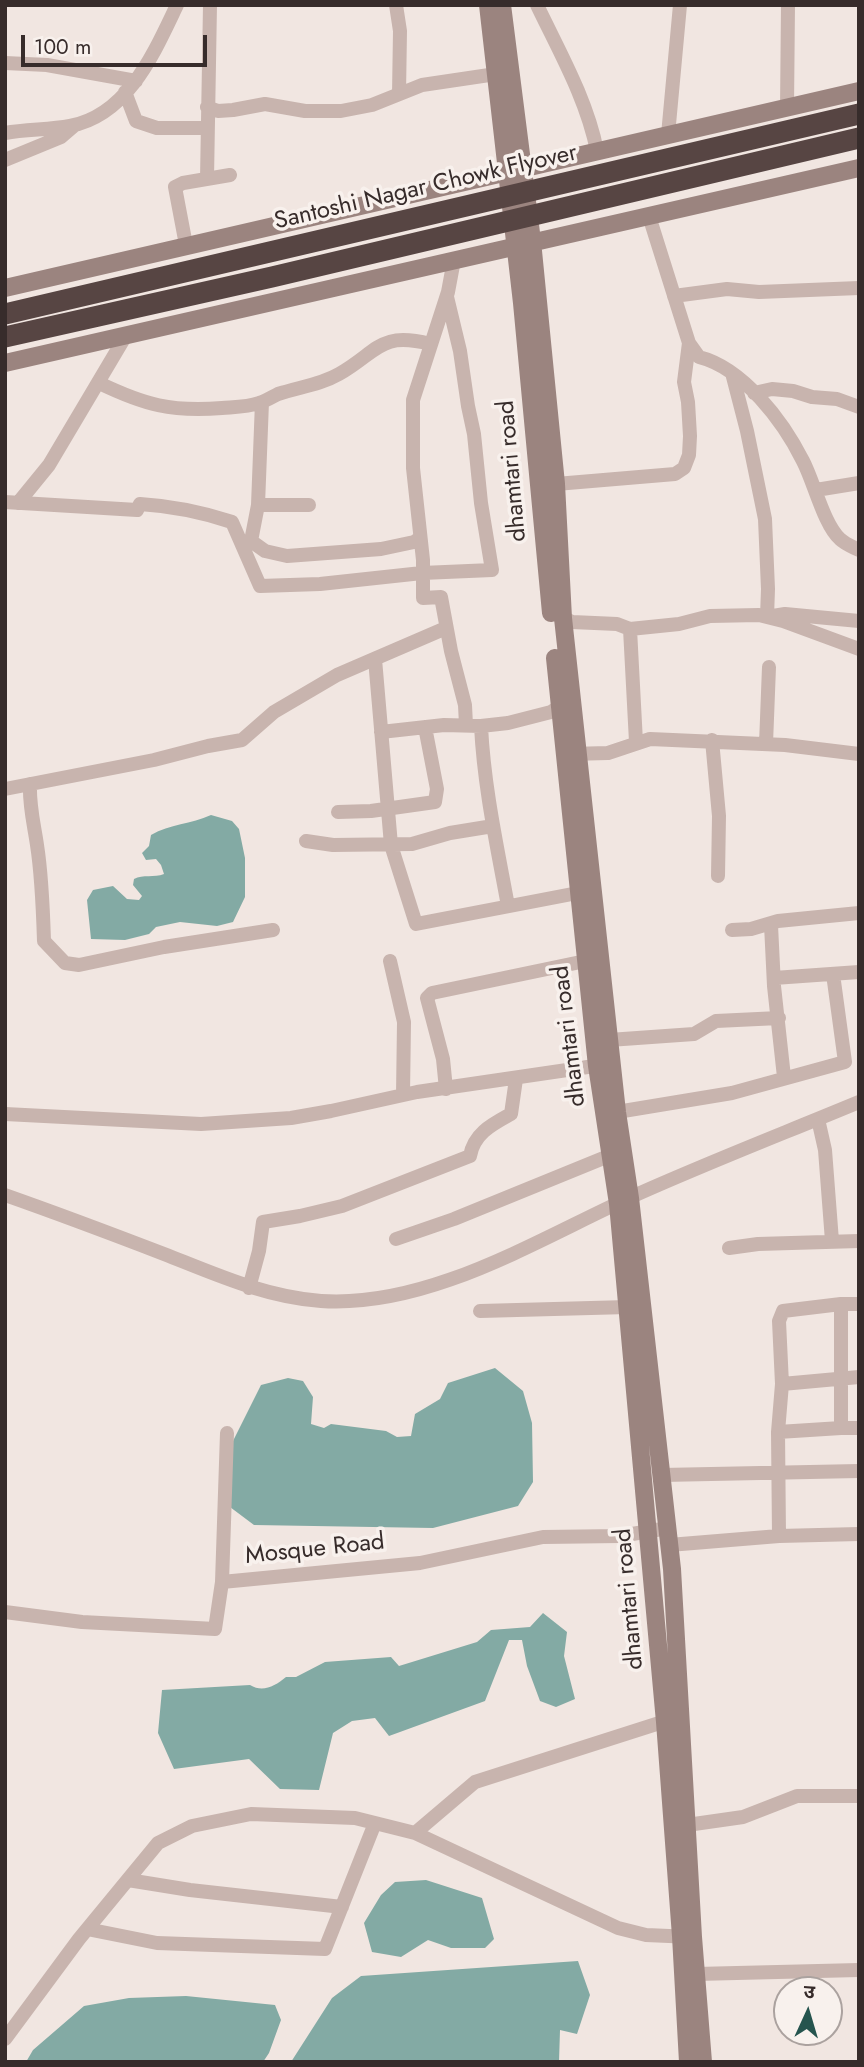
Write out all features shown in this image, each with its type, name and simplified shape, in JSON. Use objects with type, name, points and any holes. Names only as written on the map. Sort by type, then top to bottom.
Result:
[{"type":"highway","name":"Santoshi Nagar Chowk Flyover","points":[[5,314],[859,114]]},
{"type":"highway","name":"Santoshi Nagar Chowk Flyover","points":[[5,337],[272,278],[859,138]]},
{"type":"main road","points":[[488,5],[496,74],[515,170]]},
{"type":"main road","points":[[502,5],[515,170],[556,484],[566,703],[593,960],[609,1040],[604,1064],[617,1112],[624,1201],[662,1475],[668,1537],[673,1719],[687,1825],[687,1937],[696,1974],[703,2062]]},
{"type":"main road","points":[[5,288],[859,91]]},
{"type":"main road","points":[[5,363],[859,168]]},
{"type":"main road","name":"dhamtari road","points":[[524,244],[566,703]]},
{"type":"main road","name":"dhamtari road","points":[[593,960],[611,1155],[624,1201],[628,1307],[649,1531],[673,1719],[687,1937],[688,2062]]},
{"type":"street","points":[[5,133],[75,124],[100,116],[147,67],[177,5]]},
{"type":"street","points":[[207,179],[210,5]]},
{"type":"street","points":[[396,5],[400,36],[399,94]]},
{"type":"street","points":[[537,5],[581,96],[597,151]]},
{"type":"street","points":[[668,135],[680,5]]},
{"type":"street","points":[[787,108],[788,5]]},
{"type":"street","points":[[5,63],[47,65],[131,86]]},
{"type":"street","points":[[207,107],[218,111],[265,104],[305,111],[341,111],[372,105],[422,85],[496,74]]},
{"type":"street","points":[[131,86],[136,121],[157,128],[206,128]]},
{"type":"street","points":[[5,160],[61,137],[75,124]]},
{"type":"street","points":[[186,245],[174,187],[230,175]]},
{"type":"street","points":[[649,216],[689,343],[699,357],[716,361],[770,409],[803,460],[825,514],[839,539],[859,550]]},
{"type":"street","points":[[454,261],[447,297],[413,400],[413,468],[424,598],[441,597],[465,705],[483,755],[508,906]]},
{"type":"street","points":[[674,296],[727,289],[759,292],[859,288]]},
{"type":"street","points":[[12,502],[109,510],[136,510],[140,504],[165,506],[190,509],[233,522],[260,586],[492,570],[481,503],[474,434],[460,351],[447,297]]},
{"type":"street","points":[[12,502],[49,465],[125,337]]},
{"type":"street","points":[[99,383],[136,400],[179,410],[229,408],[261,402],[339,375],[388,341],[408,340],[430,344]]},
{"type":"street","points":[[556,484],[674,474],[684,468],[689,455],[690,436],[684,382],[689,343]]},
{"type":"street","points":[[732,373],[765,519],[768,589],[766,617]]},
{"type":"street","points":[[754,393],[772,389],[793,391],[812,397],[837,399],[859,407]]},
{"type":"street","points":[[261,402],[258,505],[251,541],[265,551],[287,556],[382,549],[414,542],[419,538]]},
{"type":"street","points":[[816,490],[859,483]]},
{"type":"street","points":[[258,505],[309,505]]},
{"type":"street","points":[[562,618],[617,624],[630,629],[740,614],[766,617],[859,649]]},
{"type":"street","points":[[766,617],[785,614],[859,621]]},
{"type":"street","points":[[5,789],[242,740],[285,705],[337,675],[446,628]]},
{"type":"street","points":[[630,629],[636,742]]},
{"type":"street","points":[[374,659],[391,845],[416,924],[586,891]]},
{"type":"street","points":[[766,744],[769,667]]},
{"type":"street","points":[[381,732],[528,720],[566,703]]},
{"type":"street","points":[[338,812],[388,809],[435,802],[437,789],[425,727]]},
{"type":"street","points":[[571,754],[607,753],[650,739],[712,740],[859,754]]},
{"type":"street","points":[[712,740],[719,816],[718,876]]},
{"type":"street","points":[[30,784],[29,806],[37,845],[44,941],[65,963],[79,965],[164,947],[273,930]]},
{"type":"street","points":[[306,841],[315,844],[412,844],[450,833],[493,826]]},
{"type":"street","points":[[733,930],[787,920],[859,913]]},
{"type":"street","points":[[771,925],[784,1077]]},
{"type":"street","points":[[446,1089],[443,1059],[427,998],[432,993],[593,960]]},
{"type":"street","points":[[390,961],[404,1022],[403,1095]]},
{"type":"street","points":[[774,978],[859,972]]},
{"type":"street","points":[[617,1112],[732,1093],[845,1062],[833,974]]},
{"type":"street","points":[[609,1040],[694,1034],[716,1021],[779,1018]]},
{"type":"street","points":[[5,1114],[201,1124],[290,1118],[403,1095],[604,1064]]},
{"type":"street","points":[[249,1288],[259,1251],[263,1222],[342,1206],[470,1156],[472,1144],[488,1126],[511,1114],[516,1079]]},
{"type":"street","points":[[5,1195],[249,1288],[320,1301],[367,1301],[417,1290],[466,1273],[624,1201],[859,1102]]},
{"type":"street","points":[[818,1119],[825,1150],[832,1241]]},
{"type":"street","points":[[396,1239],[454,1219],[611,1155]]},
{"type":"street","points":[[729,1248],[758,1244],[859,1241]]},
{"type":"street","points":[[841,1304],[841,1428]]},
{"type":"street","points":[[779,1536],[778,1432],[782,1384],[779,1321],[783,1311],[859,1304]]},
{"type":"street","points":[[480,1311],[628,1307]]},
{"type":"street","points":[[782,1384],[859,1377]]},
{"type":"street","points":[[778,1432],[859,1428]]},
{"type":"street","points":[[222,1582],[227,1433]]},
{"type":"street","points":[[662,1475],[859,1471]]},
{"type":"street","name":"Mosque Road","points":[[5,1612],[82,1622],[215,1629],[222,1582],[420,1563],[543,1537],[620,1536],[649,1531],[668,1537],[859,1534]]},
{"type":"street","points":[[415,1833],[475,1782],[673,1719]]},
{"type":"street","points":[[687,1825],[743,1817],[797,1797],[859,1796]]},
{"type":"street","points":[[5,2039],[87,1929],[158,1843],[192,1826],[251,1814],[355,1818],[415,1833],[618,1928],[646,1935],[687,1937]]},
{"type":"street","points":[[87,1929],[157,1943],[325,1950],[375,1823]]},
{"type":"street","points":[[128,1880],[190,1890],[342,1907]]},
{"type":"street","points":[[696,1974],[859,1970]]},
{"type":"water","points":[[211,815],[232,821],[239,829],[245,858],[245,897],[233,922],[217,926],[180,922],[156,927],[149,934],[125,940],[91,939],[87,900],[93,890],[113,886],[127,899],[139,900],[142,896],[133,885],[134,879],[164,874],[156,859],[146,860],[142,853],[149,846],[151,835]]},
{"type":"water","points":[[495,1368],[523,1391],[532,1423],[533,1482],[518,1506],[433,1528],[254,1525],[226,1504],[230,1447],[261,1385],[288,1378],[303,1381],[313,1397],[311,1424],[324,1428],[331,1424],[386,1431],[397,1437],[411,1436],[415,1414],[440,1399],[448,1383]]},
{"type":"water","points":[[543,1613],[567,1632],[564,1656],[575,1699],[556,1707],[540,1701],[527,1666],[522,1640],[509,1640],[485,1701],[389,1736],[375,1718],[352,1721],[333,1733],[319,1790],[280,1789],[249,1759],[174,1769],[158,1733],[162,1690],[250,1685],[264,1688],[273,1686],[286,1677],[296,1677],[325,1662],[391,1657],[399,1666],[477,1642],[491,1630],[530,1627]]},
{"type":"water","points":[[426,1880],[482,1898],[494,1939],[485,1948],[451,1948],[428,1940],[401,1957],[372,1952],[364,1923],[381,1895],[395,1882]]},
{"type":"water","points":[[578,1961],[590,1995],[577,2034],[560,2030],[559,2062],[291,2062],[332,1998],[361,1976]]},
{"type":"water","points":[[186,1996],[275,2005],[281,2020],[263,2062],[26,2062],[33,2050],[84,2006],[129,1998]]}]
